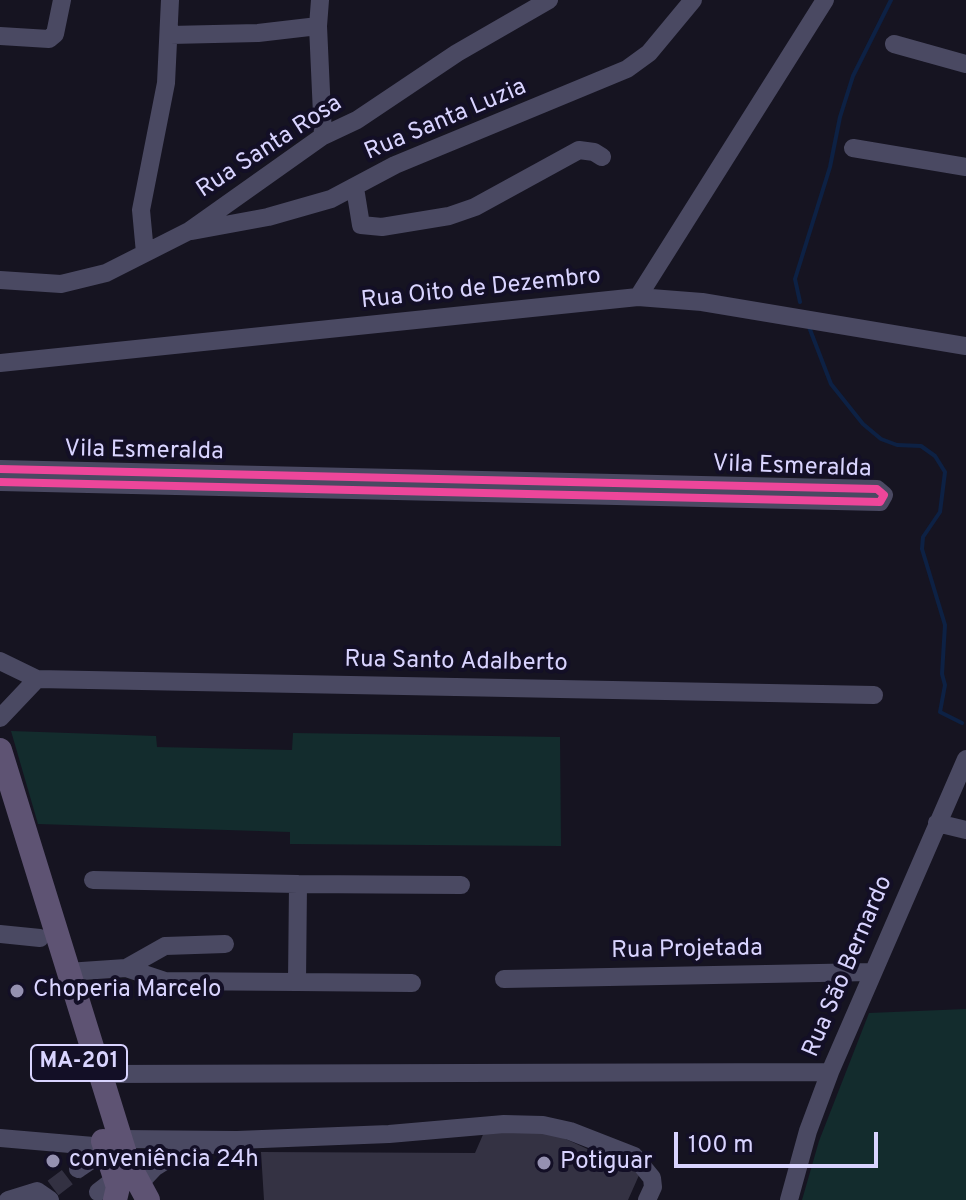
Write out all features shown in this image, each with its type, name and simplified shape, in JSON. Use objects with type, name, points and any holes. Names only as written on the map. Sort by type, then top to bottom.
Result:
[{"type":"main road","name":"MA-201","points":[[0,750],[100,1074],[111,1145]]},
{"type":"main road","name":"MA-201","points":[[0,803],[40,938],[123,1186]]},
{"type":"street","points":[[0,36],[49,39],[55,34],[62,0]]},
{"type":"street","points":[[145,253],[141,210],[166,83],[170,0]]},
{"type":"street","points":[[320,0],[318,26],[323,136]]},
{"type":"street","name":"Rua Santa Rosa","points":[[0,280],[61,284],[106,273],[189,231],[323,136],[357,120],[457,53],[549,0]]},
{"type":"street","name":"Rua Santa Luzia","points":[[189,231],[307,207],[355,188],[395,165],[627,69],[649,53],[693,0]]},
{"type":"street","points":[[638,297],[825,0]]},
{"type":"street","points":[[170,35],[258,33],[318,26]]},
{"type":"street","points":[[894,44],[966,64]]},
{"type":"street","points":[[853,148],[966,167]]},
{"type":"street","points":[[355,188],[361,225],[382,227],[449,216],[475,207],[579,150],[602,157]]},
{"type":"street","name":"Rua Oito de Dezembro","points":[[0,363],[638,297],[702,302],[966,346]]},
{"type":"street","name":"Vila Esmeralda","points":[[0,469],[105,478]]},
{"type":"street","name":"Vila Esmeralda","points":[[0,482],[105,478],[877,489],[883,492],[884,498],[880,502],[408,484]]},
{"type":"street","name":"Rua Santo Adalberto","points":[[0,661],[37,679],[874,695]]},
{"type":"street","points":[[0,718],[37,679]]},
{"type":"street","name":"Rua São Bernardo","points":[[789,1200],[808,1131],[830,1072],[966,759]]},
{"type":"street","points":[[937,823],[966,830]]},
{"type":"street","points":[[93,880],[461,885]]},
{"type":"street","points":[[297,982],[298,884]]},
{"type":"street","points":[[0,934],[40,938]]},
{"type":"street","points":[[126,968],[165,946],[225,944]]},
{"type":"street","points":[[67,972],[126,968],[165,981],[412,983]]},
{"type":"street","name":"Rua Projetada","points":[[504,979],[871,972]]},
{"type":"street","points":[[100,1074],[830,1072]]},
{"type":"street","points":[[0,1138],[111,1145],[389,1134],[504,1124],[543,1125],[570,1131],[634,1156],[652,1178],[653,1187],[647,1200]]},
{"type":"street","points":[[123,1186],[181,1151],[237,1140]]},
{"type":"street","points":[[78,1169],[111,1145]]},
{"type":"street","points":[[8,1200],[37,1191],[49,1194]]},
{"type":"green space","points":[[11,731],[156,736],[157,747],[292,750],[293,733],[560,737],[561,846],[290,844],[290,832],[38,824]]},
{"type":"green space","points":[[966,1009],[966,1200],[802,1200],[819,1141],[869,1013]]},
{"type":"building","points":[[485,1130],[546,1130],[640,1173],[628,1200],[264,1200],[261,1152],[475,1153]]},
{"type":"waterway","points":[[800,302],[795,279],[830,167],[840,117],[853,76],[891,0]]},
{"type":"waterway","points":[[809,327],[831,384],[863,424],[881,439],[897,445],[921,446],[935,456],[945,472],[940,512],[923,537],[922,549],[945,625],[942,674],[945,685],[940,712],[962,723]]},
{"type":"tunnel","points":[[53,1188],[78,1169]]},
{"type":"cycle path","points":[[0,469],[877,489],[884,495],[880,502],[0,482]]},
{"type":"place","name":"Choperia Marcelo","points":[[17,991]]},
{"type":"place","name":"conveniência 24h","points":[[53,1161]]},
{"type":"place","name":"Potiguar","points":[[544,1163]]}]
